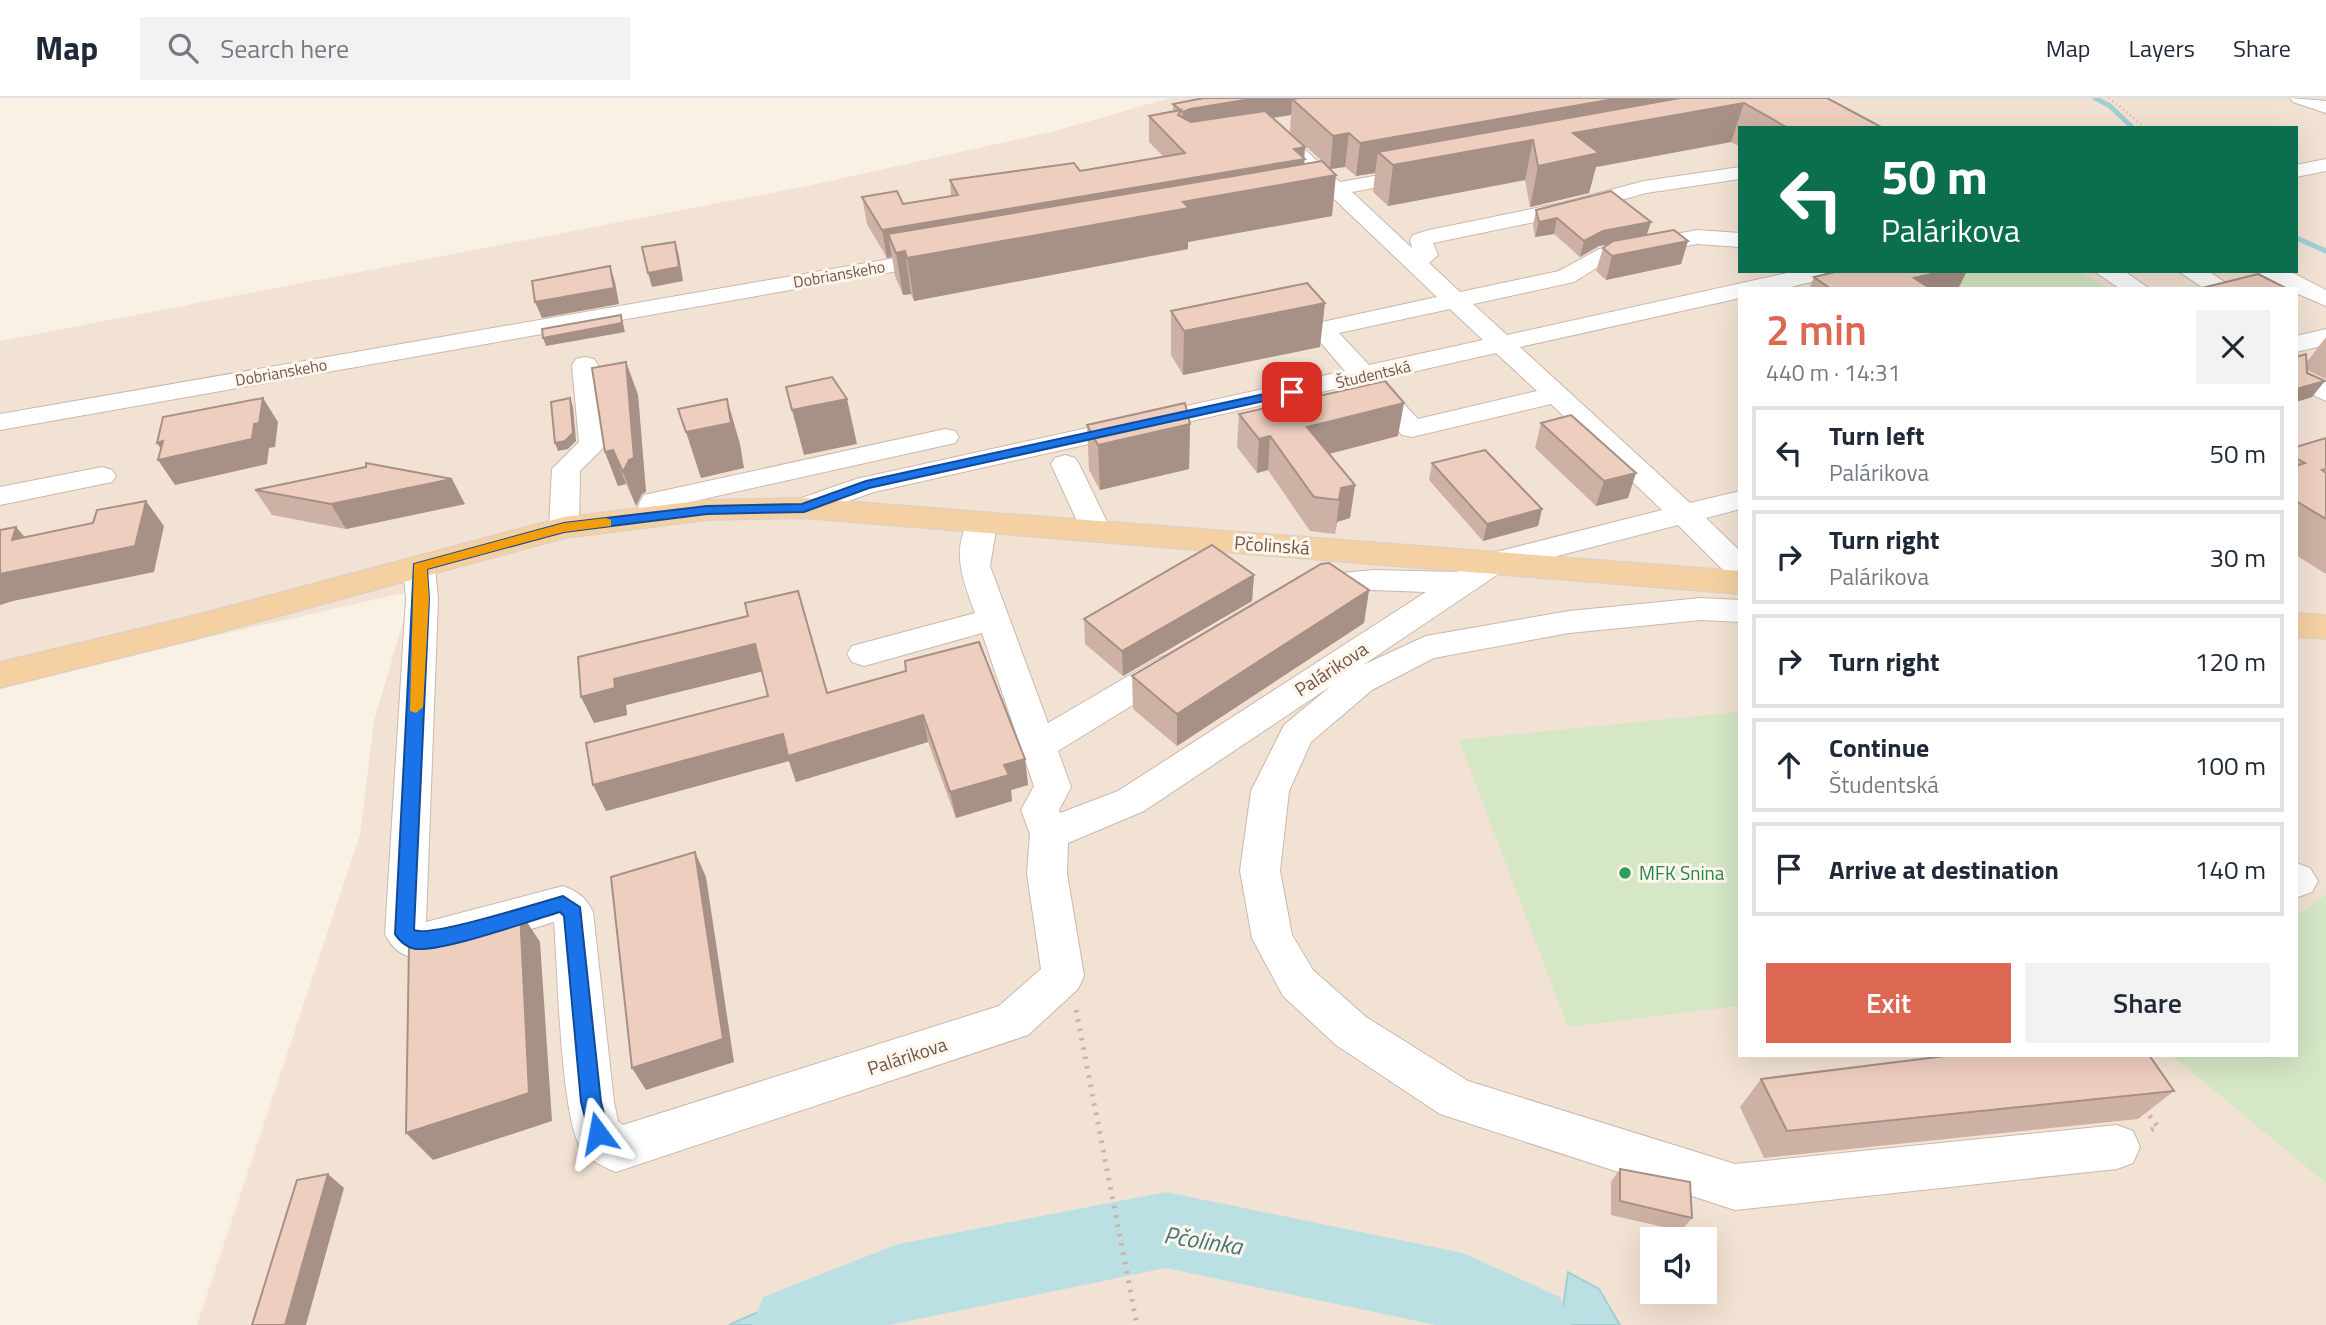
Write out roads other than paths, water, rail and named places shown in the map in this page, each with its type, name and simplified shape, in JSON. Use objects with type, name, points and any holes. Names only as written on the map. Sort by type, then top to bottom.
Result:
[{"type":"main road","name":"Pčolinská","points":[[0,676],[564,528],[707,510],[804,508],[1738,583]]},
{"type":"main road","points":[[2298,625],[2326,627]]},
{"type":"street","points":[[2300,98],[2326,107]]},
{"type":"street","points":[[1296,122],[1263,128],[1335,189],[1685,514],[1738,567]]},
{"type":"street","points":[[2298,171],[2326,165]]},
{"type":"street","points":[[1261,202],[1445,169]]},
{"type":"street","points":[[1413,262],[1426,255],[1421,240],[1429,237],[1564,209],[1644,187],[1738,173]]},
{"type":"street","points":[[1556,395],[1412,429],[1322,329],[1566,277],[1580,272],[1585,264],[1599,256],[1697,237],[1738,240]]},
{"type":"street","name":"Dobrianskeho","points":[[0,422],[678,302],[694,307],[705,317],[720,318],[755,309],[782,292],[788,283],[963,253]]},
{"type":"street","points":[[1758,287],[1819,273]]},
{"type":"street","points":[[2109,273],[2134,287]]},
{"type":"street","points":[[2194,273],[2219,287]]},
{"type":"street","points":[[2273,273],[2295,287]]},
{"type":"street","points":[[2298,288],[2326,299]]},
{"type":"street","name":"Študentská","points":[[804,508],[866,485],[1738,291]]},
{"type":"street","points":[[2298,344],[2326,337]]},
{"type":"street","points":[[564,528],[566,469],[593,444],[585,365]]},
{"type":"street","points":[[2298,377],[2326,393]]},
{"type":"street","points":[[653,517],[654,501],[944,437]]},
{"type":"street","points":[[827,463],[836,496]]},
{"type":"street","points":[[1065,464],[1097,532]]},
{"type":"street","points":[[0,496],[102,476]]},
{"type":"street","name":"Palárikova","points":[[419,567],[422,599],[405,934],[417,941],[444,937],[563,903],[573,912],[591,1102],[598,1133],[616,1150],[1013,1021],[1063,976],[1047,874],[1049,834],[1131,801],[1495,562],[1738,501]]},
{"type":"street","points":[[982,524],[974,566],[1053,787],[1040,810],[1049,834]]},
{"type":"street","points":[[1286,598],[1309,584],[1374,580],[1463,583]]},
{"type":"street","points":[[1738,611],[1701,609],[1569,622],[1426,648],[1360,681],[1297,734],[1270,791],[1260,871],[1272,938],[1298,983],[1351,1031],[1457,1099],[1735,1187],[2117,1147]]},
{"type":"street","points":[[864,654],[993,619]]},
{"type":"street","points":[[1038,746],[1203,648]]},
{"type":"water","points":[[1128,1207],[1237,1215],[1496,1283],[1563,1308],[1568,1272],[1599,1289],[1620,1325],[1478,1325],[1381,1282],[1237,1230],[1130,1222],[1013,1243],[871,1278],[768,1325],[729,1325],[868,1263],[1011,1227]]},
{"type":"waterway","points":[[2095,98],[2110,106],[2131,126]]},
{"type":"waterway","points":[[2298,239],[2326,251]]},
{"type":"waterway","name":"Pčolinka","points":[[791,1325],[898,1283],[1166,1230],[1463,1292],[1532,1325]]},
{"type":"place","name":"MFK Snina","points":[[1625,873]]}]
